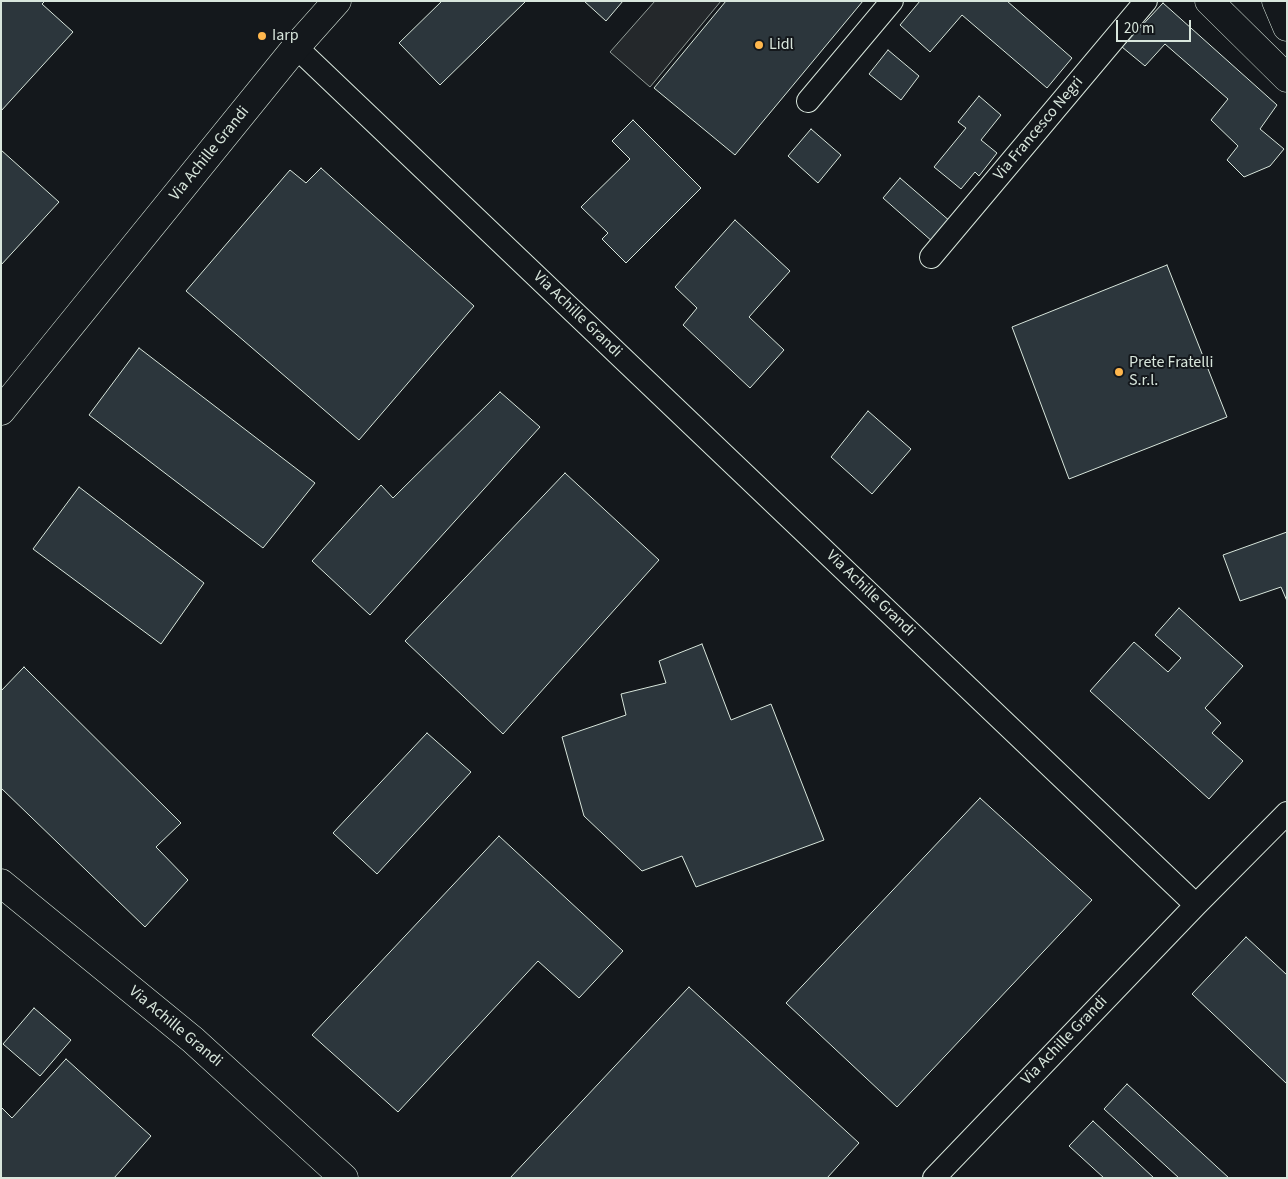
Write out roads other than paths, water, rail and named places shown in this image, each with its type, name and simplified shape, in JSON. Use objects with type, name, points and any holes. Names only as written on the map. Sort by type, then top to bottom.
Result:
[{"type":"street","points":[[296,48],[337,1]]},
{"type":"street","points":[[808,101],[892,1]]},
{"type":"street","name":"Via Francesco Negri","points":[[931,257],[1146,1]]},
{"type":"street","points":[[1209,1],[1285,77]]},
{"type":"street","points":[[1276,1],[1287,27]]},
{"type":"street","name":"Via Achille Grandi","points":[[1,411],[296,48],[1196,905]]},
{"type":"street","name":"Via Achille Grandi","points":[[934,1178],[1287,813]]},
{"type":"street","name":"Via Achille Grandi","points":[[1,883],[193,1040],[344,1178]]},
{"type":"place","name":"Iarp","points":[[262,36]]},
{"type":"place","name":"Lidl","points":[[759,45]]},
{"type":"place","name":"Prete Fratelli S.r.l.","points":[[1119,372]]}]
